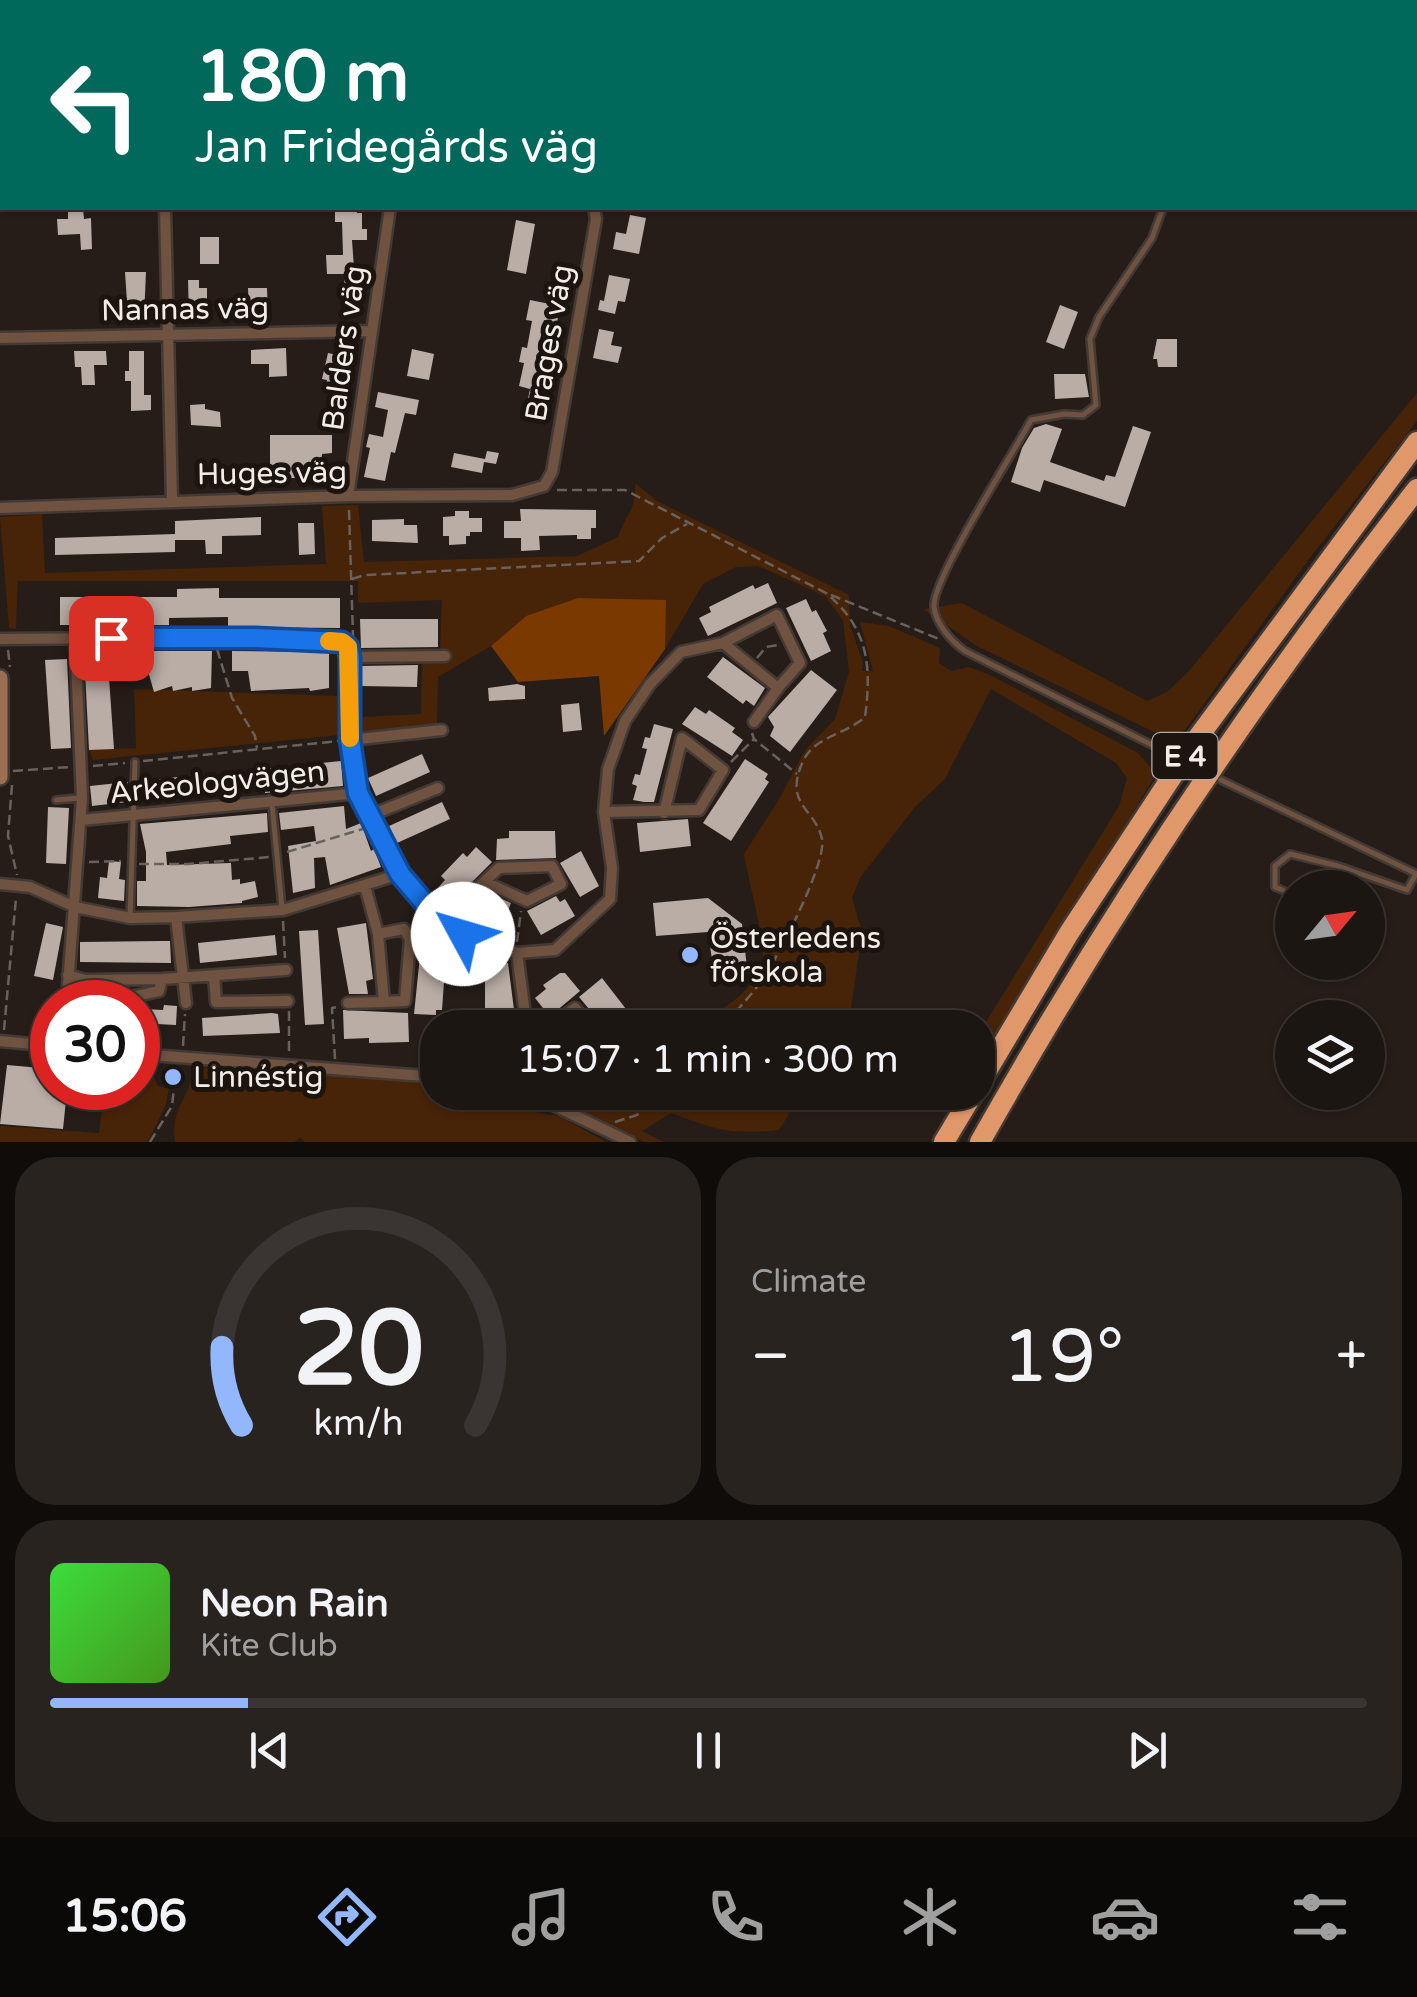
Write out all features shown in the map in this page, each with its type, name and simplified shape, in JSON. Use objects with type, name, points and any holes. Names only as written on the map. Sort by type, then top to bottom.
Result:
[{"type":"highway","name":"E 4","points":[[995,1058],[1070,933],[1196,740],[1417,442]]},
{"type":"highway","name":"E 4","points":[[980,1142],[1094,946],[1151,857],[1238,728],[1417,489]]},
{"type":"highway","points":[[944,1142],[963,1110]]},
{"type":"street","points":[[165,210],[172,500]]},
{"type":"street","name":"Balders väg","points":[[348,496],[390,210]]},
{"type":"street","name":"Brages väg","points":[[544,486],[552,472],[594,210]]},
{"type":"street","name":"Nannas väg","points":[[0,338],[371,331]]},
{"type":"street","name":"Huges väg","points":[[0,508],[172,500],[512,495],[544,486]]},
{"type":"street","points":[[6,639],[342,642],[349,652],[350,740],[358,793],[400,874],[440,921],[463,934],[517,953],[555,950],[610,898],[612,868],[604,812],[608,769],[626,721],[650,684],[681,652],[724,643],[777,615],[800,663],[754,722]]},
{"type":"street","name":"Arkeologvägen","points":[[68,974],[82,820],[83,766],[75,638]]},
{"type":"street","points":[[724,643],[778,688]]},
{"type":"street","points":[[349,652],[445,656]]},
{"type":"street","points":[[4,774],[5,679]]},
{"type":"street","points":[[350,740],[442,730]]},
{"type":"street","points":[[604,812],[664,812],[699,810],[723,770],[682,738],[664,812]]},
{"type":"street","points":[[372,821],[438,788]]},
{"type":"street","name":"Arkeologvägen","points":[[82,820],[358,793]]},
{"type":"street","points":[[463,934],[469,896],[499,868],[552,866],[560,884],[525,900],[485,882]]},
{"type":"street","points":[[0,884],[30,887],[75,907],[130,918],[176,918],[282,910],[400,874]]},
{"type":"street","points":[[365,886],[378,934],[384,1002]]},
{"type":"street","points":[[176,918],[186,1003]]},
{"type":"street","points":[[348,1003],[406,1001],[410,939],[404,928],[378,934]]},
{"type":"street","points":[[517,953],[524,1010]]},
{"type":"street","points":[[162,979],[159,991],[86,1002],[74,999],[68,984],[68,974],[85,980],[162,979],[286,970]]},
{"type":"street","points":[[214,976],[216,1002],[288,1001]]},
{"type":"street","points":[[1,1041],[30,1044]]},
{"type":"street","points":[[160,1056],[420,1076]]},
{"type":"street","points":[[564,1110],[630,1142]]},
{"type":"lane","points":[[1162,210],[1152,238],[1099,317],[1090,339],[1096,405],[1083,415],[1031,420],[934,595],[936,616],[959,647],[1166,752]]},
{"type":"lane","points":[[130,918],[134,762]]},
{"type":"lane","points":[[1221,780],[1417,874],[1406,890],[1385,883]]},
{"type":"lane","points":[[56,800],[82,798]]},
{"type":"lane","points":[[272,801],[282,910]]},
{"type":"lane","points":[[1275,870],[1290,854],[1343,870]]},
{"type":"path","points":[[544,486],[556,490],[624,490],[826,593],[959,647]]},
{"type":"path","points":[[348,496],[353,639],[349,652]]},
{"type":"path","points":[[352,579],[366,575],[639,561],[662,538],[688,523]]},
{"type":"path","points":[[736,1010],[771,966],[821,855],[822,839],[798,798],[798,775],[805,757],[816,746],[865,717],[870,682],[860,635],[846,610],[826,593]]},
{"type":"path","points":[[214,638],[232,698],[255,736],[257,749]]},
{"type":"path","points":[[5,679],[6,639]]},
{"type":"path","points":[[752,666],[766,647],[790,641]]},
{"type":"path","points":[[754,722],[754,739],[798,775]]},
{"type":"path","points":[[723,770],[754,739]]},
{"type":"path","points":[[1,1041],[16,886],[4,774],[350,740]]},
{"type":"path","points":[[78,864],[112,860],[133,864],[210,863],[278,855],[372,821]]},
{"type":"path","points":[[517,953],[518,918],[525,900]]},
{"type":"path","points":[[282,910],[286,970]]},
{"type":"path","points":[[288,1001],[289,1065]]},
{"type":"path","points":[[150,1142],[172,1106],[186,1003]]},
{"type":"path","points":[[335,1069],[332,1008],[348,1003]]},
{"type":"path","points":[[600,1127],[643,1110]]},
{"type":"shaded area","points":[[1417,393],[1417,421],[1309,559],[1185,730],[1175,734],[1154,732],[977,646],[923,609],[962,603],[1147,701],[1167,692],[1189,671]]},
{"type":"shaded area","points":[[635,483],[657,501],[849,595],[850,625],[863,662],[862,671],[873,671],[860,622],[889,626],[940,648],[939,663],[951,671],[969,667],[990,675],[1138,753],[1156,774],[995,1044],[993,1010],[1119,806],[1127,778],[1116,763],[991,689],[945,779],[915,807],[860,878],[852,898],[862,932],[851,1010],[719,1010],[754,980],[763,954],[744,854],[806,749],[835,719],[849,672],[843,620],[825,596],[758,566],[736,567],[703,584],[665,649],[665,600],[526,616],[491,646],[438,677],[437,726],[359,733],[360,717],[421,714],[422,662],[450,663],[452,653],[440,651],[442,600],[358,603],[358,581],[18,581],[16,629],[9,628],[0,517],[42,514],[45,573],[326,564],[322,506],[358,505],[364,562],[577,556],[618,537],[635,493]]},
{"type":"shaded area","points":[[578,598],[666,600],[665,649],[604,736],[599,676],[518,682],[491,646],[526,616]]},
{"type":"shaded area","points":[[134,689],[338,696],[340,735],[93,760],[89,750],[136,748]]},
{"type":"shaded area","points":[[338,1064],[420,1071],[420,1110],[535,1110],[559,1116],[606,1142],[305,1142],[300,1138],[294,1142],[175,1142],[175,1120],[193,1068]]},
{"type":"shaded area","points":[[160,1087],[169,1089],[148,1142],[0,1142],[0,1126],[99,1133],[102,1110],[160,1110]]},
{"type":"shaded area","points":[[580,1110],[791,1110],[779,1130],[748,1132],[724,1130],[671,1113],[642,1131],[664,1142],[644,1142]]},
{"type":"building","points":[[68,210],[83,210],[84,219],[91,218],[92,249],[81,250],[80,234],[58,235],[57,219],[68,219]]},
{"type":"building","points":[[335,211],[362,213],[362,229],[367,229],[367,240],[352,240],[356,296],[345,296],[344,274],[327,274],[326,255],[343,255],[342,222],[335,222]]},
{"type":"building","points":[[630,215],[646,218],[639,254],[613,249],[616,232],[626,234]]},
{"type":"building","points":[[516,220],[535,224],[526,274],[507,270]]},
{"type":"building","points":[[200,237],[219,237],[219,264],[200,264]]},
{"type":"building","points":[[125,272],[146,272],[144,317],[128,317]]},
{"type":"building","points":[[609,275],[630,279],[625,302],[618,301],[615,314],[598,310],[600,300],[604,301]]},
{"type":"building","points":[[188,280],[199,280],[199,288],[207,288],[207,316],[189,316]]},
{"type":"building","points":[[248,288],[267,288],[268,316],[249,316]]},
{"type":"building","points":[[530,300],[560,306],[557,323],[544,320],[538,350],[552,353],[546,368],[539,421],[524,418],[530,389],[519,386],[524,363],[519,362],[522,347],[527,348],[532,321],[526,320]]},
{"type":"building","points":[[1060,305],[1078,312],[1064,349],[1046,342]]},
{"type":"building","points":[[599,329],[614,332],[611,345],[622,347],[618,363],[593,358]]},
{"type":"building","points":[[1157,339],[1177,339],[1177,367],[1158,367],[1157,359],[1153,359]]},
{"type":"building","points":[[286,348],[287,376],[269,377],[269,364],[251,364],[251,350]]},
{"type":"building","points":[[412,349],[434,354],[429,380],[407,376]]},
{"type":"building","points":[[74,351],[106,351],[107,365],[94,365],[95,385],[82,385],[81,367],[75,367]]},
{"type":"building","points":[[129,351],[144,351],[144,395],[151,395],[151,410],[131,411],[131,381],[125,381]]},
{"type":"building","points":[[328,353],[342,356],[334,394],[324,392],[327,380],[322,379]]},
{"type":"building","points":[[1054,374],[1085,374],[1089,397],[1055,399]]},
{"type":"building","points":[[378,392],[419,400],[416,415],[405,413],[385,481],[364,477],[369,434],[383,437],[388,410],[375,407]]},
{"type":"building","points":[[205,404],[205,409],[220,412],[221,427],[191,425],[190,405]]},
{"type":"building","points":[[1046,424],[1062,429],[1050,462],[1104,481],[1106,475],[1115,477],[1133,426],[1151,432],[1125,507],[1044,480],[1040,492],[1011,482],[1022,448],[1034,428]]},
{"type":"building","points":[[270,435],[332,435],[332,453],[322,454],[322,463],[308,463],[308,478],[263,478],[263,465],[270,465]]},
{"type":"building","points":[[487,451],[499,453],[496,464],[484,462],[482,473],[451,467],[454,453],[485,459]]},
{"type":"building","points":[[520,509],[596,510],[596,528],[591,528],[591,539],[577,539],[577,535],[539,536],[540,550],[521,551],[521,538],[504,538],[504,521],[521,521]]},
{"type":"building","points":[[455,511],[469,511],[469,518],[482,518],[482,532],[470,532],[466,544],[449,545],[449,536],[443,536],[443,517],[455,516]]},
{"type":"building","points":[[261,517],[261,535],[222,536],[222,554],[206,554],[205,540],[175,540],[175,552],[55,555],[55,538],[175,534],[175,521]]},
{"type":"building","points":[[404,519],[404,525],[417,525],[418,543],[372,541],[372,520]]},
{"type":"building","points":[[298,523],[314,523],[315,554],[299,555]]},
{"type":"building","points":[[768,583],[777,603],[708,636],[699,618],[711,612],[709,607],[753,585],[755,589]]},
{"type":"building","points":[[219,588],[219,598],[340,598],[340,628],[228,627],[228,617],[169,618],[169,625],[60,625],[60,597],[177,597],[177,589]]},
{"type":"building","points":[[806,599],[827,631],[823,633],[831,651],[811,661],[786,608]]},
{"type":"building","points":[[360,619],[438,619],[438,647],[361,648]]},
{"type":"building","points":[[107,649],[114,749],[89,750],[84,651]]},
{"type":"building","points":[[134,651],[212,651],[211,688],[173,691],[172,686],[154,692],[148,671],[135,671]]},
{"type":"building","points":[[232,651],[329,652],[329,688],[251,691],[248,671],[232,671]]},
{"type":"building","points":[[723,657],[765,688],[754,706],[746,700],[743,704],[707,677]]},
{"type":"building","points":[[67,659],[71,748],[51,749],[45,660]]},
{"type":"building","points":[[418,665],[417,687],[360,686],[360,666]]},
{"type":"building","points":[[811,670],[837,690],[790,752],[770,736],[774,727],[768,717]]},
{"type":"building","points":[[525,686],[525,699],[489,701],[488,688]]},
{"type":"building","points":[[579,703],[582,730],[563,732],[561,705]]},
{"type":"building","points":[[695,707],[706,714],[709,710],[735,728],[732,732],[743,740],[732,756],[682,724]]},
{"type":"building","points":[[654,724],[673,729],[654,802],[633,800],[637,786],[632,784],[635,774],[640,775],[647,749],[642,748],[645,737],[650,738]]},
{"type":"building","points":[[422,754],[430,772],[376,796],[368,778]]},
{"type":"building","points":[[745,759],[768,774],[765,779],[769,782],[731,841],[703,823]]},
{"type":"building","points":[[341,761],[343,786],[265,793],[263,769]]},
{"type":"building","points":[[216,773],[219,794],[140,801],[141,781]]},
{"type":"building","points":[[128,782],[127,802],[92,806],[90,786]]},
{"type":"building","points":[[442,802],[450,819],[397,843],[389,826]]},
{"type":"building","points":[[344,806],[346,829],[361,823],[381,867],[330,885],[325,857],[314,858],[315,888],[293,893],[288,846],[316,841],[314,826],[281,830],[279,813]]},
{"type":"building","points":[[48,807],[69,808],[66,864],[46,863]]},
{"type":"building","points":[[267,813],[268,832],[230,836],[231,844],[166,852],[167,865],[231,863],[232,880],[240,879],[240,884],[255,881],[258,897],[242,903],[189,907],[137,906],[137,881],[146,881],[146,852],[140,824]]},
{"type":"building","points":[[688,819],[691,846],[640,852],[637,823]]},
{"type":"building","points":[[509,831],[555,831],[556,858],[496,860],[497,839],[509,838]]},
{"type":"building","points":[[476,847],[492,862],[450,904],[436,890],[445,880],[441,876],[463,853],[467,857]]},
{"type":"building","points":[[581,851],[599,886],[580,897],[560,863]]},
{"type":"building","points":[[109,861],[121,862],[119,879],[125,880],[124,901],[98,898],[100,877],[107,878]]},
{"type":"building","points":[[486,892],[511,903],[501,929],[474,919]]},
{"type":"building","points":[[556,896],[560,902],[565,899],[575,916],[541,935],[527,911]]},
{"type":"building","points":[[708,898],[742,924],[748,976],[715,980],[708,932],[656,936],[653,903]]},
{"type":"building","points":[[46,923],[63,927],[53,980],[34,976]]},
{"type":"building","points":[[366,923],[373,979],[366,981],[368,994],[349,994],[337,928]]},
{"type":"building","points":[[318,930],[324,1024],[305,1025],[299,931]]},
{"type":"building","points":[[275,935],[277,955],[200,963],[198,943]]},
{"type":"building","points":[[422,936],[442,938],[442,1010],[420,1010],[420,1014],[414,1014]]},
{"type":"building","points":[[170,941],[171,963],[80,962],[80,942]]},
{"type":"building","points":[[508,963],[514,1010],[485,1010],[485,964]]},
{"type":"building","points":[[565,973],[580,991],[557,1010],[545,1010],[535,998],[546,989],[543,985]]},
{"type":"building","points":[[602,978],[626,1009],[590,1010],[579,997]]},
{"type":"building","points":[[164,1005],[177,1006],[176,1025],[160,1024]]},
{"type":"building","points":[[343,1010],[408,1013],[409,1042],[344,1039]]},
{"type":"building","points":[[278,1014],[280,1033],[203,1036],[202,1018]]},
{"type":"building","points":[[7,1065],[30,1067],[30,1110],[65,1110],[63,1129],[0,1124]]},
{"type":"slow traffic","points":[[329,641],[348,647],[350,738]]},
{"type":"place","name":"Österledens förskola","points":[[690,955]]},
{"type":"place","name":"Linnéstig","points":[[173,1077]]},
{"type":"route","points":[[111,638],[255,638],[342,642],[348,647],[350,740],[358,793],[400,874],[440,921],[463,934]]}]
